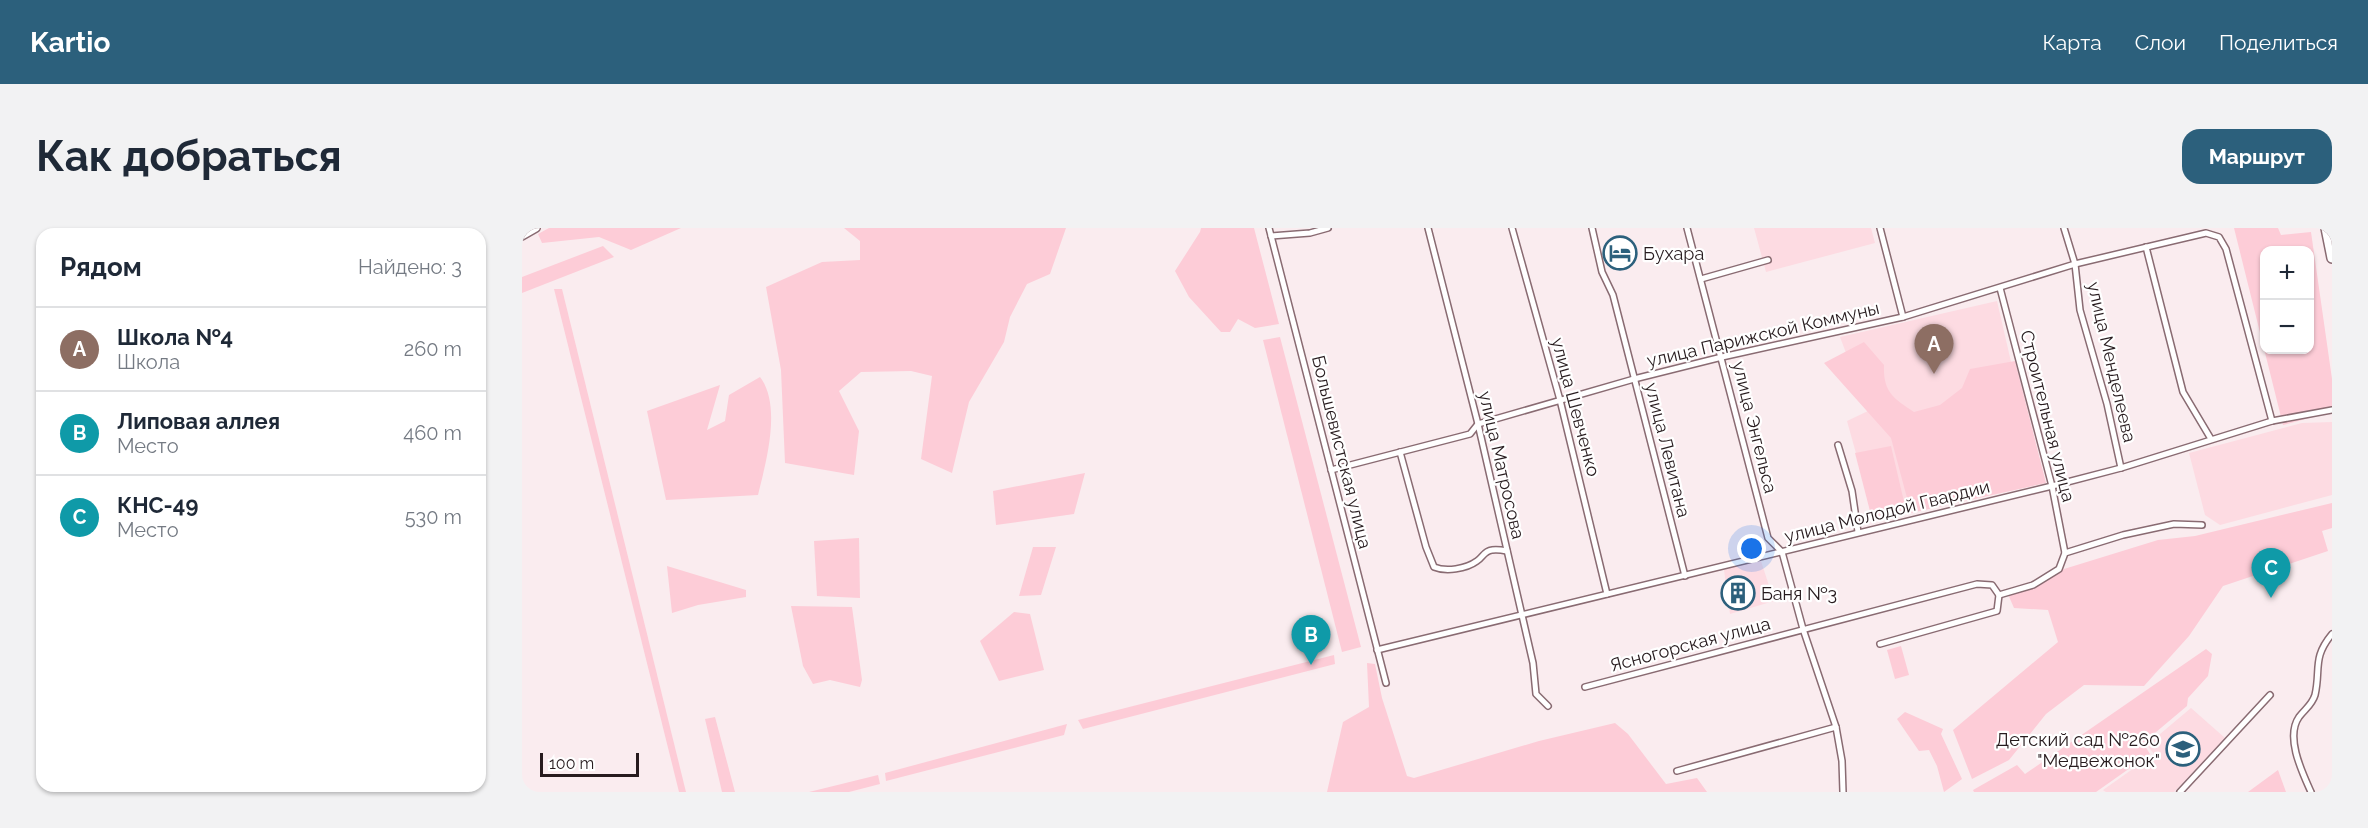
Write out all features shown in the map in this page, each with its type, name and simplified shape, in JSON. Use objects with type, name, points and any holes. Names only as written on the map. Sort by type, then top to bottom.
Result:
[{"type":"highway","points":[[2326,228],[2332,258]]},
{"type":"street","points":[[522,236],[536,228]]},
{"type":"street","name":"Большевистская улица","points":[[1269,228],[1386,683]]},
{"type":"street","points":[[1271,236],[1310,233],[1328,228]]},
{"type":"street","name":"улица Матросова","points":[[1428,228],[1478,424],[1535,671],[1536,694],[1548,706]]},
{"type":"street","name":"улица Шевченко","points":[[1512,228],[1560,400],[1607,594]]},
{"type":"street","name":"улица Левитана","points":[[1592,228],[1602,272],[1613,295],[1685,576]]},
{"type":"street","name":"улица Энгельса","points":[[1688,228],[1768,538],[1782,552],[1803,629],[1836,727],[1842,761],[1843,792]]},
{"type":"street","points":[[1880,228],[1903,318]]},
{"type":"street","name":"улица Менделеева","points":[[2064,228],[2075,264],[2080,310],[2107,404],[2121,468]]},
{"type":"street","name":"улица Парижской Коммуны","points":[[1331,470],[1470,434],[1478,424],[1634,379],[1722,357],[1903,318],[2075,264],[2206,233],[2218,237],[2226,249],[2272,421]]},
{"type":"street","points":[[2146,247],[2183,392],[2211,439]]},
{"type":"street","points":[[1701,279],[1768,260]]},
{"type":"street","name":"Строительная улица","points":[[2000,288],[2052,486],[2065,553]]},
{"type":"street","name":"улица Молодой Гвардии","points":[[1377,650],[2052,486],[2121,468],[2272,421],[2332,410]]},
{"type":"street","points":[[1838,445],[1852,491],[1858,532]]},
{"type":"street","points":[[1400,452],[1426,547],[1434,567],[1441,570],[1469,565],[1484,553],[1492,550],[1507,551]]},
{"type":"street","points":[[1880,644],[1997,611],[1999,595],[2033,585],[2059,569],[2065,553],[2123,535],[2174,524],[2202,525]]},
{"type":"street","name":"Ясногорская улица","points":[[1585,687],[1977,584],[1992,585],[1999,595]]},
{"type":"street","points":[[2311,792],[2297,753],[2294,727],[2299,717],[2310,706],[2314,696],[2319,655],[2332,634]]},
{"type":"street","points":[[2180,792],[2270,695]]},
{"type":"street","points":[[1677,771],[1836,727]]},
{"type":"shaded area","points":[[549,228],[681,228],[631,250],[599,237],[542,243],[538,234]]},
{"type":"shaded area","points":[[844,228],[1066,228],[1050,274],[1027,284],[1010,317],[1004,342],[969,402],[952,473],[921,459],[932,376],[911,371],[861,372],[839,391],[859,431],[854,475],[785,463],[781,370],[766,287],[822,262],[860,260],[860,241]]},
{"type":"shaded area","points":[[1201,228],[1254,228],[1279,324],[1255,328],[1238,319],[1230,332],[1221,332],[1189,297],[1175,271]]},
{"type":"shaded area","points":[[1754,228],[1871,228],[1875,243],[1766,272]]},
{"type":"shaded area","points":[[2234,228],[2278,228],[2281,235],[2311,232],[2313,246],[2260,246],[2260,333]]},
{"type":"shaded area","points":[[603,246],[614,257],[522,293],[522,277]]},
{"type":"shaded area","points":[[2314,253],[2332,379],[2332,412],[2283,425],[2265,354],[2314,354]]},
{"type":"shaded area","points":[[554,289],[562,289],[686,792],[679,792]]},
{"type":"shaded area","points":[[1997,301],[2038,479],[1874,518],[1847,421],[1868,411],[1840,337]]},
{"type":"shaded area","points":[[1280,337],[1361,647],[1342,652],[1263,340]]},
{"type":"shaded area","points":[[1864,342],[1884,365],[1885,382],[1891,393],[1900,403],[1914,412],[1940,405],[1962,388],[1970,369],[2015,361],[2046,483],[1911,513],[1891,438],[1824,363]]},
{"type":"shaded area","points":[[760,377],[767,389],[771,418],[768,451],[758,495],[666,500],[647,411],[720,385],[707,430],[725,421],[729,395]]},
{"type":"shaded area","points":[[2332,422],[2332,495],[2220,525],[2205,515],[2189,453],[2302,423]]},
{"type":"shaded area","points":[[1891,446],[1905,506],[1871,515],[1855,453]]},
{"type":"shaded area","points":[[1085,473],[1074,514],[996,525],[993,491]]},
{"type":"shaded area","points":[[2332,503],[2332,528],[2322,531],[2328,551],[2223,586],[2189,636],[2144,686],[2084,685],[2046,714],[2009,760],[1972,779],[1953,730],[2058,642],[2048,610],[2014,608],[2007,592],[2064,569],[2158,540],[2195,536]]},
{"type":"shaded area","points":[[859,538],[860,598],[817,596],[814,541]]},
{"type":"shaded area","points":[[1033,547],[1056,547],[1041,595],[1019,596]]},
{"type":"shaded area","points":[[1760,558],[1774,601],[1730,614],[1724,570]]},
{"type":"shaded area","points":[[667,566],[746,590],[746,597],[698,605],[672,613]]},
{"type":"shaded area","points":[[791,606],[852,607],[862,680],[860,687],[830,680],[813,684],[803,666]]},
{"type":"shaded area","points":[[1014,612],[1030,614],[1044,670],[999,681],[980,641]]},
{"type":"shaded area","points":[[1901,646],[1909,675],[1895,679],[1887,650]]},
{"type":"shaded area","points":[[2206,649],[2212,654],[2208,676],[2188,698],[2187,706],[2143,743],[2150,754],[2096,792],[1974,792],[1973,790],[2017,765],[2025,774]]},
{"type":"shaded area","points":[[1334,655],[1335,664],[1083,729],[1078,720]]},
{"type":"shaded area","points":[[1367,663],[1375,664],[1382,698],[1407,776],[1414,778],[1539,741],[1615,723],[1628,734],[1666,784],[1697,778],[1707,792],[1327,792],[1343,722],[1369,707]]},
{"type":"shaded area","name":"Детский сад №260 \"Медвежонок\"","points":[[2191,708],[2225,738],[2174,792],[2106,792],[2103,790],[2154,754],[2147,745]]},
{"type":"shaded area","points":[[1905,712],[1943,729],[1941,734],[1962,779],[1944,792],[1937,766],[1929,750],[1919,751],[1897,719]]},
{"type":"shaded area","points":[[715,717],[735,792],[722,792],[705,719]]},
{"type":"shaded area","points":[[1067,724],[1064,735],[886,781],[885,773]]},
{"type":"shaded area","points":[[2278,770],[2286,792],[2248,792]]},
{"type":"shaded area","points":[[878,775],[880,784],[849,792],[809,792]]},
{"type":"place","name":"Бухара","points":[[1620,253]]},
{"type":"place","name":"Школа №4","points":[[1934,374]]},
{"type":"place","name":"Баня №3","points":[[1738,593]]},
{"type":"place","name":"КНС-49","points":[[2271,598]]},
{"type":"place","name":"Липовая аллея","points":[[1311,665]]},
{"type":"place","name":"Детский сад №260 \"Медвежонок\"","points":[[2183,749]]}]
